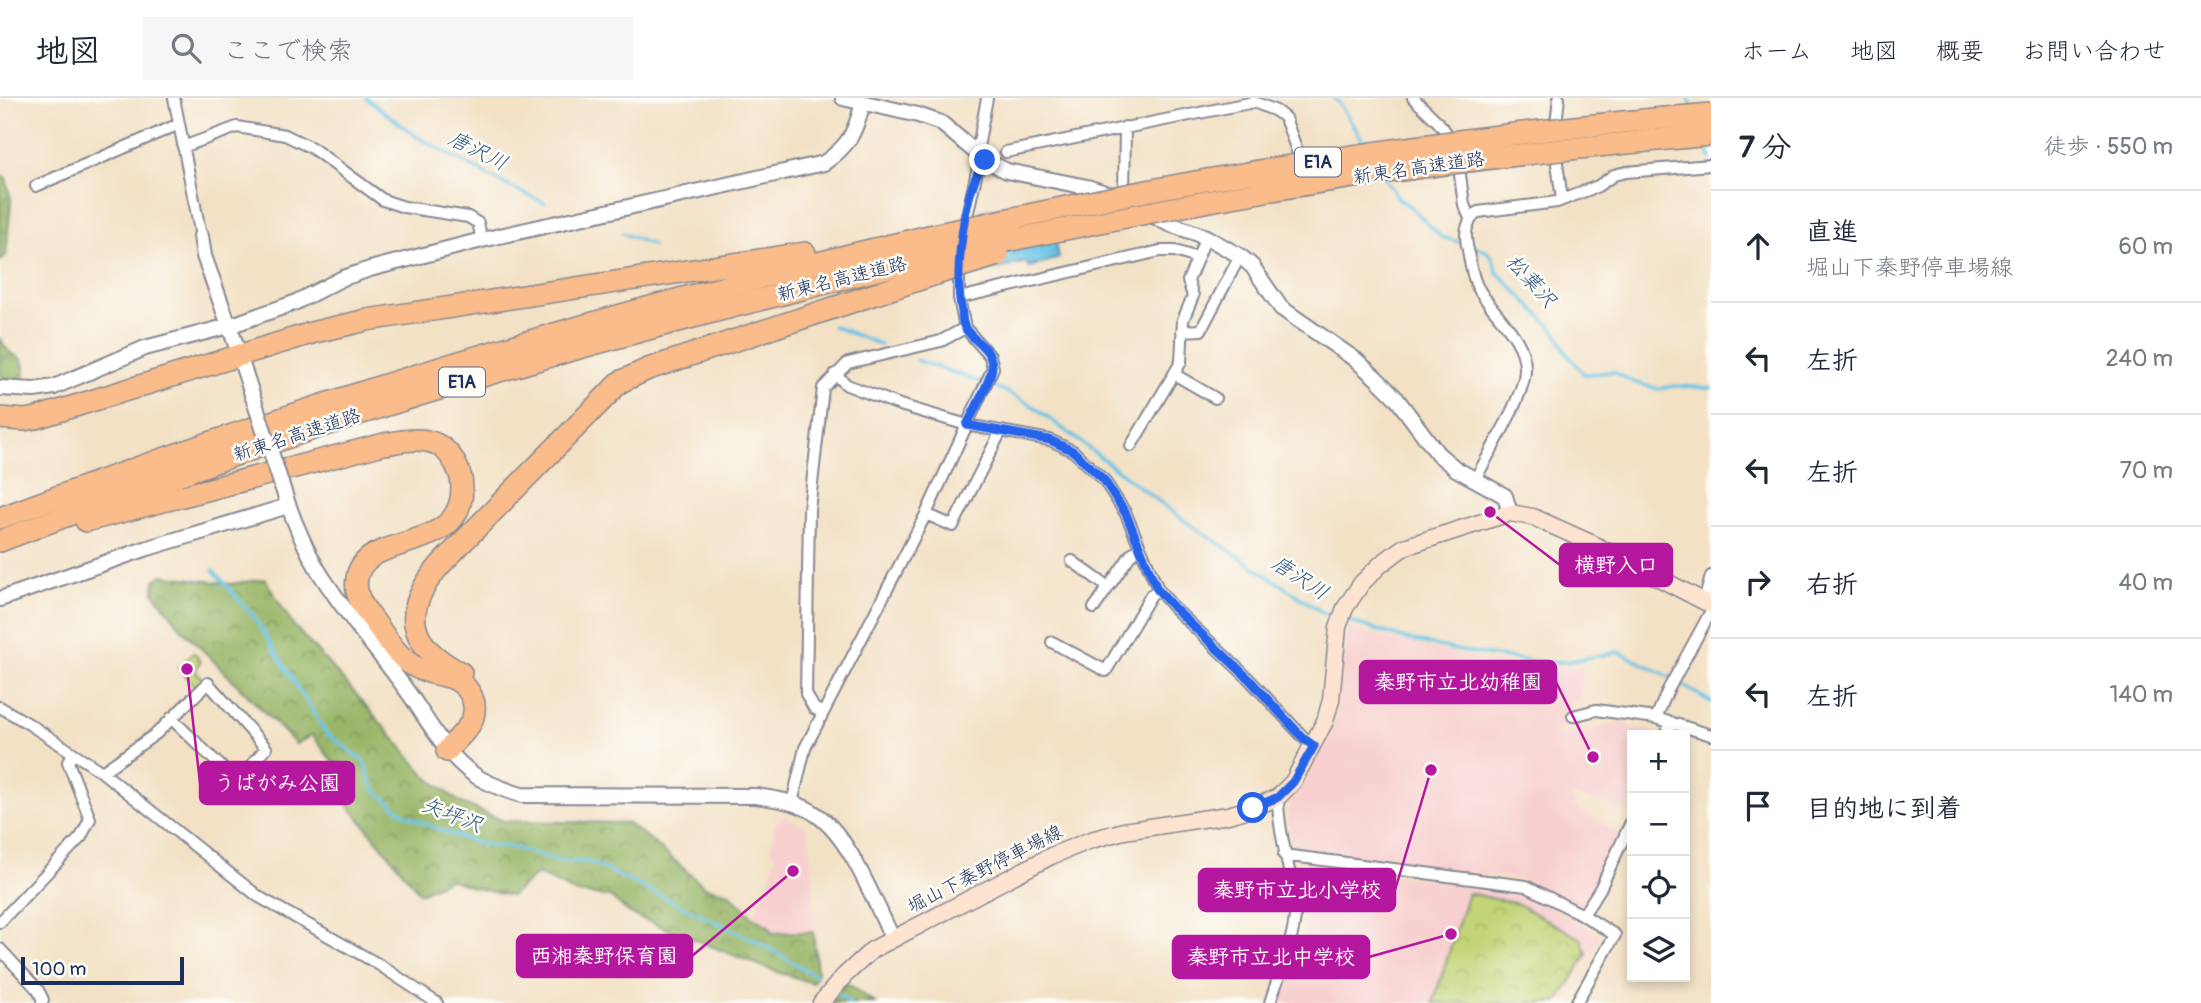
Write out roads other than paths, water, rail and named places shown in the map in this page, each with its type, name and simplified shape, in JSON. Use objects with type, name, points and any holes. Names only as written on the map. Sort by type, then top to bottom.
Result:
[{"type":"highway","name":"新東名高速道路","points":[[0,518],[175,453],[333,401],[534,339],[780,271],[933,255],[1085,203],[1254,172],[1494,137],[1623,121],[1711,114]]},
{"type":"highway","name":"新東名高速道路","points":[[0,543],[181,473],[479,377],[722,309],[933,255],[1245,195],[1362,176],[1501,157],[1711,135]]},
{"type":"highway","points":[[0,418],[36,418],[315,332],[367,320],[765,258],[933,255]]},
{"type":"highway","points":[[447,751],[478,728],[483,713],[482,697],[473,681],[437,659],[421,642],[414,614],[420,592],[442,563],[608,393],[620,382],[640,372],[933,255]]},
{"type":"highway","points":[[0,543],[384,444],[415,440],[429,441],[443,447],[460,472],[463,484],[459,509],[452,521],[440,531],[380,552],[368,559],[358,570],[356,589],[363,607],[400,655],[422,671],[461,682],[470,691],[473,717],[447,751]]},
{"type":"main road","points":[[1510,513],[1532,517],[1593,544],[1709,606]]},
{"type":"main road","name":"堀山下秦野停車場線","points":[[821,1003],[872,950],[1051,856],[1091,840],[1124,831],[1228,815],[1278,797],[1293,782],[1314,746],[1331,700],[1338,627],[1345,608],[1361,584],[1381,564],[1404,547],[1510,513]]},
{"type":"street","points":[[174,98],[204,256],[236,345]]},
{"type":"street","points":[[843,98],[941,123],[981,157],[1007,171],[1087,187],[1124,200],[1167,223],[1206,237],[1240,256],[1252,266],[1281,309],[1356,360],[1396,398],[1438,454],[1456,469],[1505,496],[1510,513]]},
{"type":"street","points":[[792,803],[805,748],[926,514],[993,368],[990,356],[965,328],[959,298],[958,272],[966,212],[981,157],[987,98]]},
{"type":"street","points":[[1413,98],[1438,122],[1455,145],[1464,205],[1470,218],[1466,241],[1475,283],[1486,302],[1519,344],[1525,368],[1521,391],[1475,480]]},
{"type":"street","points":[[1559,98],[1554,144],[1562,200]]},
{"type":"street","points":[[1006,152],[1254,102],[1285,118],[1311,190]]},
{"type":"street","points":[[0,388],[34,390],[54,387],[145,348],[229,326],[294,303],[343,278],[370,269],[482,240],[824,163],[841,151],[855,133],[863,103]]},
{"type":"street","points":[[36,186],[179,124]]},
{"type":"street","points":[[183,147],[237,127],[285,135],[312,148],[383,200],[404,207],[468,217],[478,223],[482,240]]},
{"type":"street","points":[[1124,200],[1125,127]]},
{"type":"street","points":[[1470,218],[1478,212],[1537,206],[1562,200],[1626,172],[1707,165]]},
{"type":"street","points":[[1131,446],[1181,362],[1183,320],[1193,296],[1188,281],[1206,237]]},
{"type":"street","points":[[959,298],[1160,251],[1175,251],[1197,258]]},
{"type":"street","points":[[1182,331],[1201,330],[1240,256]]},
{"type":"street","points":[[822,713],[814,708],[806,694],[809,510],[823,388],[848,363],[941,341],[965,328]]},
{"type":"street","points":[[242,364],[288,506],[324,579],[447,751],[472,773],[500,788],[522,795],[756,796],[792,803],[816,814],[845,845],[893,939]]},
{"type":"street","points":[[835,374],[847,386],[967,425],[1050,440],[1073,451],[1104,480],[1126,514],[1157,589],[1248,678],[1304,739],[1314,746]]},
{"type":"street","points":[[1174,374],[1215,398]]},
{"type":"street","points":[[926,514],[953,526],[1002,431]]},
{"type":"street","points":[[0,599],[148,548],[288,506]]},
{"type":"street","points":[[1094,608],[1132,553],[1140,550]]},
{"type":"street","points":[[1072,561],[1108,587]]},
{"type":"street","points":[[1656,718],[1709,606],[1711,576]]},
{"type":"street","points":[[1052,642],[1106,671],[1157,589]]},
{"type":"street","points":[[102,772],[157,733],[171,719],[208,683],[266,748],[237,782],[171,719]]},
{"type":"street","points":[[0,707],[102,772],[259,897],[378,964],[437,1003]]},
{"type":"street","points":[[1573,716],[1596,710],[1656,718],[1711,735]]},
{"type":"street","points":[[1668,730],[1671,722]]},
{"type":"street","points":[[0,922],[81,837],[88,825],[90,819],[68,762],[73,754]]},
{"type":"street","points":[[1270,1003],[1295,920],[1293,893],[1278,821],[1278,797]]},
{"type":"street","points":[[1583,915],[1600,890],[1627,831]]},
{"type":"street","points":[[1284,855],[1526,886],[1615,935],[1576,1003]]},
{"type":"street","points":[[0,949],[38,990],[42,1003]]},
{"type":"water","points":[[1029,201],[1049,205],[1059,258],[1029,267],[1026,262],[973,275],[971,257],[981,211]]},
{"type":"waterway","name":"唐沢川","points":[[366,98],[417,137],[545,203]]},
{"type":"waterway","name":"松葉沢","points":[[1333,98],[1368,148]]},
{"type":"waterway","points":[[1689,98],[1693,109]]},
{"type":"waterway","points":[[1705,143],[1711,159]]},
{"type":"waterway","name":"松葉沢","points":[[1385,179],[1399,199],[1441,237],[1463,243]]},
{"type":"waterway","name":"唐沢川","points":[[622,233],[652,245]]},
{"type":"waterway","name":"松葉沢","points":[[1470,245],[1492,257],[1497,272],[1557,333],[1565,351],[1584,374],[1614,372],[1633,382],[1658,389],[1675,386],[1711,388]]},
{"type":"waterway","name":"唐沢川","points":[[833,326],[881,345]]},
{"type":"waterway","name":"唐沢川","points":[[916,360],[1001,389],[1033,406],[1182,519],[1322,612],[1338,618]]},
{"type":"waterway","name":"矢坪沢","points":[[213,570],[254,617],[326,733],[363,760],[374,789],[403,813],[479,844],[511,847],[558,861],[590,862],[758,942],[816,976]]},
{"type":"waterway","name":"唐沢川","points":[[1345,620],[1406,639],[1461,651],[1538,662],[1565,662],[1619,652],[1711,702]]},
{"type":"waterway","name":"矢坪沢","points":[[838,994],[850,1003]]},
{"type":"place","name":"横野入口","points":[[1490,512]]},
{"type":"place","name":"うばがみ公園","points":[[187,669]]},
{"type":"place","name":"秦野市立北幼稚園","points":[[1593,757]]},
{"type":"place","name":"秦野市立北小学校","points":[[1431,770]]},
{"type":"place","name":"西湘秦野保育園","points":[[793,871]]},
{"type":"place","name":"秦野市立北中学校","points":[[1451,934]]}]
